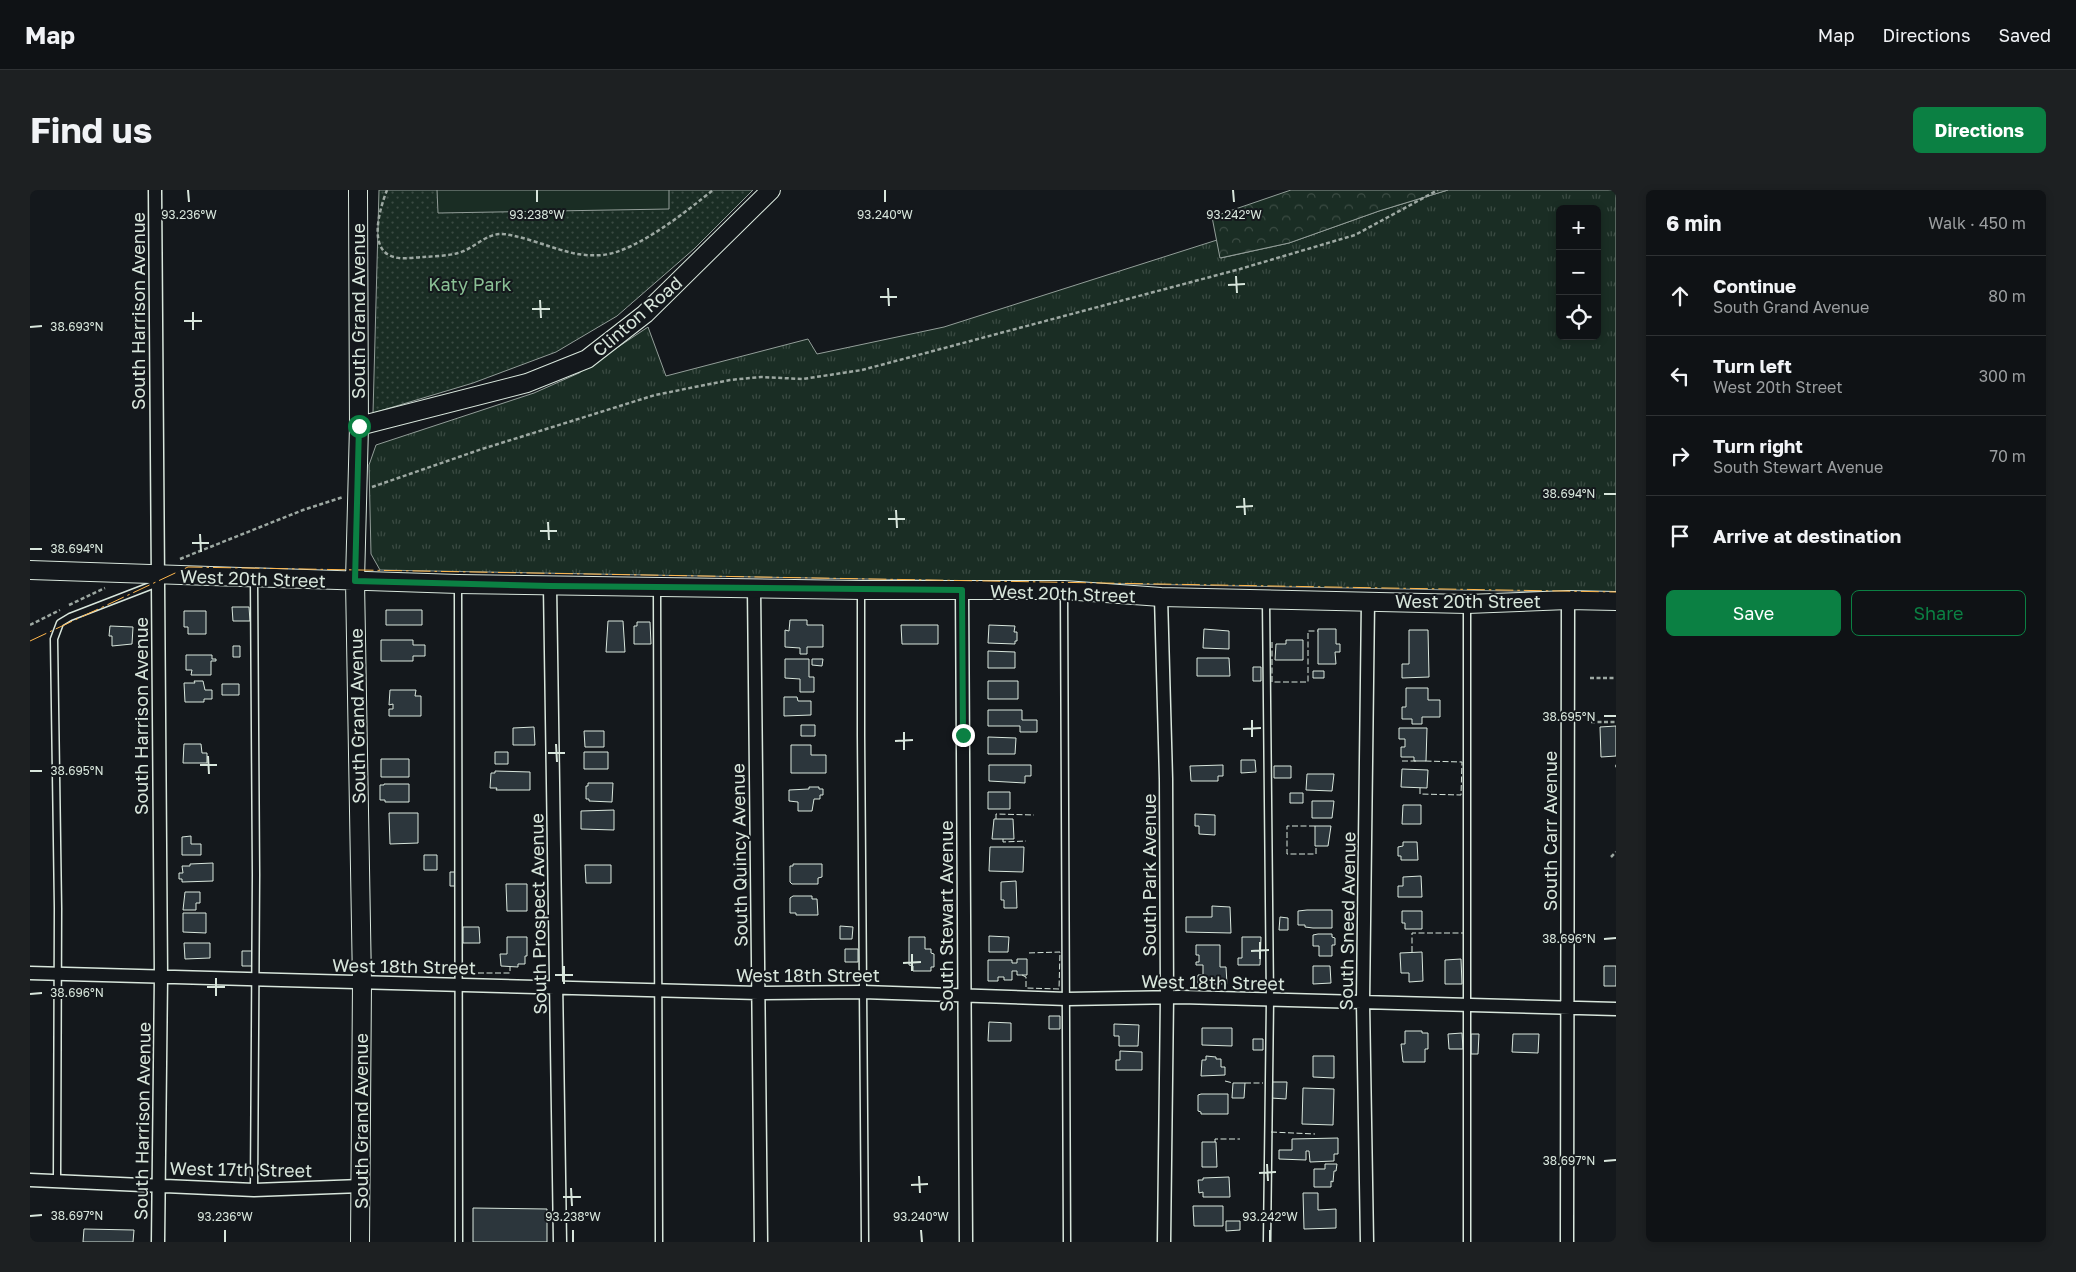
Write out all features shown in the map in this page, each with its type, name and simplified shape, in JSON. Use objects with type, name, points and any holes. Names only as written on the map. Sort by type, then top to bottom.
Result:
[{"type":"street","name":"South Harrison Avenue","points":[[155,190],[161,976],[158,1242]]},
{"type":"street","name":"South Grand Avenue","points":[[358,190],[359,426],[355,581],[362,984],[360,1242]]},
{"type":"street","name":"Clinton Road","points":[[359,426],[527,383],[587,359],[645,314],[771,190]]},
{"type":"street","name":"West 20th Street","points":[[30,570],[550,586],[861,590],[1064,590],[1161,597],[1467,604],[1616,600]]},
{"type":"street","name":"South Prospect Avenue","points":[[550,586],[556,880],[560,1242]]},
{"type":"street","name":"South Quincy Avenue","points":[[754,588],[761,1242]]},
{"type":"street","name":"South Stewart Avenue","points":[[962,590],[966,1242]]},
{"type":"street","name":"South Park Avenue","points":[[1161,597],[1166,779],[1167,997],[1164,1242]]},
{"type":"street","name":"South Carr Avenue","points":[[1567,1242],[1568,600]]},
{"type":"street","name":"South Sneed Avenue","points":[[1367,1242],[1363,1002],[1368,601]]},
{"type":"street","name":"West 18th Street","points":[[30,973],[362,984],[556,986],[758,994],[863,992],[1067,999],[1167,997],[1616,1009]]},
{"type":"street","name":"West 17th Street","points":[[30,1180],[254,1190],[361,1186]]},
{"type":"lane","points":[[57,1181],[58,974],[54,639],[60,623],[158,575]]},
{"type":"lane","points":[[254,578],[254,1190]]},
{"type":"lane","points":[[458,584],[459,1242]]},
{"type":"lane","points":[[657,587],[658,1242]]},
{"type":"lane","points":[[861,590],[865,1242]]},
{"type":"lane","points":[[1064,590],[1067,1242]]},
{"type":"lane","points":[[1266,598],[1270,1000],[1267,1242]]},
{"type":"lane","points":[[1466,1242],[1467,604]]},
{"type":"path","points":[[387,190],[379,217],[378,241],[384,253],[394,258],[457,254],[474,248],[482,240],[500,234],[542,243],[586,256],[604,255],[626,249],[667,224],[713,190]]},
{"type":"path","points":[[158,575],[303,510],[482,449],[655,396],[730,380],[761,377],[803,378],[862,370],[1240,269],[1355,234],[1438,190]]},
{"type":"path","points":[[30,625],[109,585]]},
{"type":"path","points":[[1590,678],[1616,678]]},
{"type":"path","points":[[1591,722],[1616,722]]},
{"type":"path","points":[[1611,857],[1616,852]]},
{"type":"green space","name":"Katy Park","points":[[379,190],[753,190],[694,249],[617,316],[556,352],[473,383],[373,413]]},
{"type":"green space","points":[[437,190],[669,190],[669,209],[438,213]]},
{"type":"green space","points":[[1291,190],[1448,190],[1379,211],[1289,243],[1220,258],[1212,217]]},
{"type":"green space","points":[[1448,190],[1616,190],[1616,593],[380,570],[371,554],[369,465],[376,445],[534,393],[579,373],[648,327],[666,376],[808,339],[817,354],[944,327],[1217,240],[1221,258],[1289,243],[1379,211]]},
{"type":"building","points":[[232,607],[249,607],[250,621],[233,621]]},
{"type":"building","points":[[386,610],[422,610],[422,625],[386,625]]},
{"type":"building","points":[[184,611],[206,611],[206,634],[188,634],[188,627],[184,627]]},
{"type":"building","points":[[790,620],[807,620],[807,625],[823,625],[823,647],[807,647],[807,654],[800,654],[800,648],[785,647],[785,630],[789,631]]},
{"type":"building","points":[[608,621],[623,621],[625,652],[606,652]]},
{"type":"building","points":[[637,622],[650,622],[651,644],[634,644],[634,626],[637,626]]},
{"type":"building","points":[[901,625],[938,625],[938,644],[902,644]]},
{"type":"building","points":[[989,625],[1015,626],[1014,632],[1017,632],[1017,641],[1015,641],[1015,644],[988,643]]},
{"type":"building","points":[[110,626],[133,627],[132,644],[112,646],[112,636],[109,636]]},
{"type":"building","points":[[1204,629],[1229,631],[1229,649],[1203,648]]},
{"type":"building","points":[[1318,629],[1336,629],[1336,644],[1340,644],[1340,652],[1335,652],[1336,664],[1318,664]]},
{"type":"building","points":[[1409,630],[1428,630],[1429,677],[1402,678],[1402,664],[1409,664]]},
{"type":"building","points":[[381,640],[413,640],[413,645],[425,645],[425,656],[413,656],[413,661],[381,661]]},
{"type":"building","points":[[1286,640],[1303,640],[1303,660],[1275,660],[1276,644],[1286,644]]},
{"type":"building","points":[[233,646],[240,646],[240,657],[233,657]]},
{"type":"building","points":[[988,651],[1015,652],[1015,668],[988,668]]},
{"type":"building","points":[[186,655],[212,655],[212,659],[216,659],[216,661],[211,661],[211,675],[191,675],[192,670],[186,670]]},
{"type":"building","points":[[1197,658],[1229,658],[1230,676],[1197,676]]},
{"type":"building","points":[[785,659],[809,659],[809,677],[814,677],[814,692],[800,692],[800,679],[785,678]]},
{"type":"building","points":[[812,659],[823,659],[822,666],[812,665]]},
{"type":"building","points":[[1253,667],[1261,667],[1261,681],[1253,681]]},
{"type":"building","points":[[1313,671],[1324,671],[1324,678],[1313,678]]},
{"type":"building","points":[[194,681],[203,681],[205,690],[212,690],[212,699],[204,699],[204,702],[185,702],[184,683],[195,683]]},
{"type":"building","points":[[988,681],[1018,681],[1018,699],[988,699]]},
{"type":"building","points":[[222,684],[239,684],[239,695],[222,695]]},
{"type":"building","points":[[1406,688],[1428,688],[1428,700],[1440,700],[1440,717],[1422,717],[1422,724],[1412,724],[1412,719],[1402,719],[1402,707],[1406,707]]},
{"type":"building","points":[[390,690],[416,690],[415,696],[421,696],[421,716],[389,716],[389,709],[393,709],[393,704],[389,705]]},
{"type":"building","points":[[784,697],[797,697],[798,701],[811,701],[811,715],[784,716]]},
{"type":"building","points":[[988,710],[1022,710],[1022,720],[1037,720],[1037,732],[1020,732],[1020,726],[988,726]]},
{"type":"building","points":[[801,725],[815,725],[815,736],[801,736]]},
{"type":"building","points":[[1616,726],[1616,756],[1601,757],[1600,727]]},
{"type":"building","points":[[534,727],[535,745],[513,745],[513,728]]},
{"type":"building","points":[[1399,728],[1427,728],[1426,761],[1414,761],[1414,757],[1401,757],[1401,747],[1405,747],[1405,739],[1399,739]]},
{"type":"building","points":[[584,731],[604,731],[604,747],[585,747]]},
{"type":"building","points":[[988,737],[1016,738],[1015,754],[988,754]]},
{"type":"building","points":[[184,744],[201,744],[202,753],[207,753],[207,763],[183,763]]},
{"type":"building","points":[[791,745],[811,745],[811,755],[826,755],[826,773],[791,773]]},
{"type":"building","points":[[495,752],[508,752],[508,764],[495,764]]},
{"type":"building","points":[[584,752],[608,752],[608,769],[584,769]]},
{"type":"building","points":[[381,759],[409,759],[409,777],[381,777]]},
{"type":"building","points":[[1241,760],[1255,760],[1256,772],[1241,773]]},
{"type":"building","points":[[989,765],[1031,765],[1031,776],[1025,776],[1025,783],[989,781]]},
{"type":"building","points":[[1223,765],[1223,776],[1218,776],[1218,781],[1191,781],[1190,766]]},
{"type":"building","points":[[1274,766],[1291,766],[1291,778],[1274,778]]},
{"type":"building","points":[[1402,769],[1428,770],[1427,788],[1401,787]]},
{"type":"building","points":[[495,771],[530,772],[530,790],[496,790],[497,788],[490,788],[491,773],[495,773]]},
{"type":"building","points":[[1307,774],[1334,774],[1332,791],[1306,790]]},
{"type":"building","points":[[588,783],[613,783],[612,802],[589,801],[589,799],[586,799],[586,786],[588,786]]},
{"type":"building","points":[[409,784],[409,802],[385,802],[385,800],[380,800],[380,785]]},
{"type":"building","points":[[809,787],[823,789],[823,795],[820,795],[820,799],[814,799],[812,811],[798,811],[798,802],[789,801],[789,790],[809,789]]},
{"type":"building","points":[[988,792],[1010,792],[1010,809],[988,809]]},
{"type":"building","points":[[1290,793],[1303,793],[1303,803],[1290,803]]},
{"type":"building","points":[[1312,801],[1334,801],[1332,818],[1312,818]]},
{"type":"building","points":[[1403,805],[1421,805],[1421,824],[1402,824]]},
{"type":"building","points":[[614,810],[614,830],[581,829],[581,811]]},
{"type":"building","points":[[389,813],[418,813],[418,843],[390,844]]},
{"type":"building","points":[[1195,814],[1215,815],[1215,835],[1199,834],[1199,826],[1195,826]]},
{"type":"building","points":[[994,819],[1013,819],[1014,839],[992,839]]},
{"type":"building","points":[[1315,826],[1331,826],[1328,846],[1315,846]]},
{"type":"building","points":[[191,836],[191,844],[201,844],[201,855],[182,855],[182,837]]},
{"type":"building","points":[[1403,842],[1417,842],[1418,860],[1401,860],[1401,856],[1398,856],[1398,847],[1403,846]]},
{"type":"building","points":[[990,847],[1024,847],[1023,872],[989,871]]},
{"type":"building","points":[[424,855],[437,855],[437,870],[424,870]]},
{"type":"building","points":[[213,863],[213,881],[182,882],[182,879],[179,879],[179,873],[183,873],[182,866]]},
{"type":"building","points":[[793,864],[822,864],[822,877],[818,878],[818,884],[792,884],[790,882],[790,866],[793,866]]},
{"type":"building","points":[[585,865],[611,865],[611,883],[586,883]]},
{"type":"building","points":[[450,872],[455,872],[455,886],[450,886]]},
{"type":"building","points":[[1421,876],[1422,897],[1398,897],[1398,886],[1403,886],[1403,877]]},
{"type":"building","points":[[1016,881],[1017,908],[1004,908],[1004,900],[1001,900],[1001,882]]},
{"type":"building","points":[[506,884],[527,884],[527,911],[507,911]]},
{"type":"building","points":[[185,892],[200,892],[200,903],[196,903],[196,910],[183,910]]},
{"type":"building","points":[[793,896],[812,896],[812,899],[817,899],[818,915],[796,915],[796,913],[790,913],[790,898]]},
{"type":"building","points":[[1212,906],[1230,907],[1231,933],[1186,932],[1186,917],[1212,917]]},
{"type":"building","points":[[1332,910],[1332,928],[1313,928],[1298,925],[1298,911]]},
{"type":"building","points":[[1402,911],[1422,911],[1422,929],[1405,929],[1405,923],[1402,923]]},
{"type":"building","points":[[183,913],[206,913],[206,933],[183,932]]},
{"type":"building","points":[[1280,917],[1288,918],[1288,930],[1279,930]]},
{"type":"building","points":[[840,926],[853,927],[852,939],[840,939]]},
{"type":"building","points":[[463,927],[479,927],[480,943],[463,943]]},
{"type":"building","points":[[1332,934],[1332,937],[1335,938],[1335,945],[1332,945],[1332,956],[1319,956],[1319,946],[1313,946],[1313,935]]},
{"type":"building","points":[[989,936],[1009,937],[1008,952],[989,952]]},
{"type":"building","points":[[507,937],[527,937],[525,964],[518,964],[518,967],[501,966],[500,954],[507,954]]},
{"type":"building","points":[[909,937],[925,937],[925,949],[931,949],[931,953],[934,954],[934,967],[931,967],[931,971],[913,971],[913,966],[909,965]]},
{"type":"building","points":[[1242,937],[1261,937],[1260,965],[1238,965],[1238,958],[1242,958]]},
{"type":"building","points":[[184,943],[210,943],[210,958],[185,959]]},
{"type":"building","points":[[1196,945],[1220,945],[1220,967],[1226,967],[1227,984],[1198,984],[1198,975],[1203,975],[1203,965],[1196,965],[1196,962],[1199,962],[1199,955],[1196,955]]},
{"type":"building","points":[[845,949],[858,949],[858,962],[845,962]]},
{"type":"building","points":[[242,951],[254,951],[254,966],[242,966]]},
{"type":"building","points":[[1422,952],[1423,981],[1409,982],[1409,973],[1401,973],[1400,953]]},
{"type":"building","points":[[1017,959],[1027,959],[1027,975],[1017,975],[1017,971],[1012,971],[1012,980],[1004,980],[1004,977],[998,977],[998,981],[988,981],[988,960],[1012,960],[1012,963],[1017,963]]},
{"type":"building","points":[[1461,959],[1462,984],[1445,984],[1445,960]]},
{"type":"building","points":[[1313,966],[1330,966],[1331,983],[1313,984]]},
{"type":"building","points":[[1604,966],[1616,966],[1616,986],[1604,986]]},
{"type":"building","points":[[1049,1016],[1060,1016],[1060,1029],[1049,1029]]},
{"type":"building","points":[[989,1022],[1011,1023],[1011,1041],[988,1041]]},
{"type":"building","points":[[1114,1024],[1139,1025],[1138,1046],[1119,1046],[1119,1036],[1114,1036]]},
{"type":"building","points":[[1202,1028],[1232,1028],[1232,1046],[1202,1045]]},
{"type":"building","points":[[1405,1031],[1428,1033],[1428,1049],[1425,1049],[1425,1062],[1403,1062],[1401,1044],[1405,1044]]},
{"type":"building","points":[[1462,1033],[1463,1049],[1449,1049],[1448,1034]]},
{"type":"building","points":[[1471,1034],[1479,1034],[1478,1054],[1471,1054]]},
{"type":"building","points":[[1513,1034],[1539,1034],[1538,1053],[1512,1052]]},
{"type":"building","points":[[1253,1039],[1263,1039],[1263,1050],[1253,1050]]},
{"type":"building","points":[[1120,1051],[1142,1052],[1142,1070],[1116,1070],[1116,1060],[1120,1060]]},
{"type":"building","points":[[1206,1056],[1221,1059],[1221,1067],[1225,1067],[1225,1075],[1201,1076],[1202,1060],[1206,1060]]},
{"type":"building","points":[[1313,1056],[1334,1056],[1334,1078],[1313,1077]]},
{"type":"building","points":[[1272,1082],[1287,1082],[1286,1099],[1271,1098]]},
{"type":"building","points":[[1233,1083],[1245,1083],[1244,1098],[1232,1098]]},
{"type":"building","points":[[1303,1088],[1334,1089],[1333,1125],[1302,1124]]},
{"type":"building","points":[[1228,1094],[1228,1114],[1201,1114],[1198,1111],[1198,1095]]},
{"type":"building","points":[[1338,1138],[1338,1154],[1334,1154],[1334,1161],[1310,1162],[1309,1151],[1306,1151],[1306,1160],[1279,1159],[1279,1150],[1292,1150],[1292,1139]]},
{"type":"building","points":[[1202,1142],[1216,1142],[1217,1167],[1202,1167]]},
{"type":"building","points":[[1325,1164],[1337,1164],[1333,1182],[1331,1181],[1331,1187],[1314,1187],[1314,1169],[1325,1169]]},
{"type":"building","points":[[1229,1177],[1230,1197],[1203,1197],[1203,1192],[1199,1193],[1198,1180],[1203,1180],[1203,1178]]},
{"type":"building","points":[[1303,1193],[1318,1193],[1318,1210],[1336,1209],[1336,1228],[1304,1229]]},
{"type":"building","points":[[1193,1206],[1223,1206],[1223,1226],[1194,1226]]},
{"type":"building","points":[[473,1208],[547,1209],[547,1242],[473,1242]]},
{"type":"building","points":[[1226,1221],[1240,1221],[1240,1230],[1226,1231]]},
{"type":"building","points":[[84,1229],[134,1230],[133,1242],[83,1242]]},
{"type":"fence","points":[[1272,642],[1272,682],[1308,682],[1308,631],[1318,631]]},
{"type":"fence","points":[[1402,761],[1416,761]]},
{"type":"fence","points":[[1420,788],[1420,794],[1461,795],[1462,762],[1424,761]]},
{"type":"fence","points":[[996,819],[996,814],[1034,815]]},
{"type":"fence","points":[[1315,826],[1287,826],[1287,854],[1316,854],[1316,846]]},
{"type":"fence","points":[[1003,839],[1003,842],[1026,841]]},
{"type":"fence","points":[[1412,952],[1412,933],[1463,933]]},
{"type":"fence","points":[[1022,975],[1026,977],[1026,988],[1059,989],[1060,952],[1027,953]]},
{"type":"fence","points":[[469,965],[469,973],[510,973],[510,967]]},
{"type":"fence","points":[[1225,1081],[1233,1083]]},
{"type":"fence","points":[[1245,1083],[1263,1083]]},
{"type":"fence","points":[[1271,1132],[1315,1134]]},
{"type":"fence","points":[[1215,1142],[1215,1139],[1240,1139]]},
{"type":"power","points":[[30,641],[188,567],[1616,592]]},
{"type":"route","points":[[359,426],[355,581],[550,586],[962,590],[963,735]]}]
